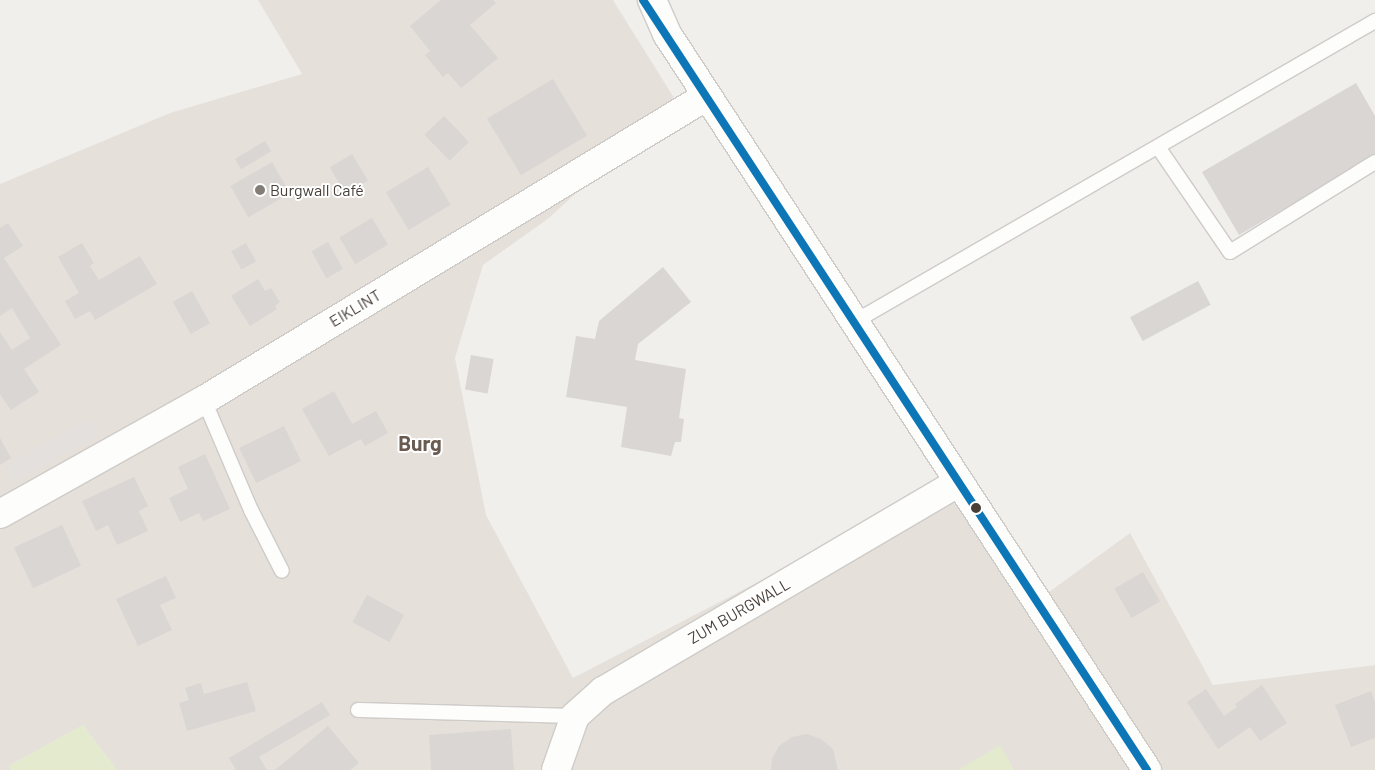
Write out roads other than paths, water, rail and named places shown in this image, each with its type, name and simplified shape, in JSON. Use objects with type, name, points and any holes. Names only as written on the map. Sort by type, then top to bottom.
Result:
[{"type":"street","points":[[652,0],[667,34],[957,483],[1147,770]]},
{"type":"street","name":"EIKLINT","points":[[0,514],[204,400],[707,96]]},
{"type":"street","name":"ZUM BURGWALL","points":[[556,770],[576,716],[603,691],[957,483]]},
{"type":"lane","points":[[643,0],[667,34]]},
{"type":"lane","points":[[854,322],[1375,22]]},
{"type":"lane","points":[[1158,146],[1230,252],[1375,162]]},
{"type":"lane","points":[[204,400],[251,510],[282,571]]},
{"type":"lane","points":[[358,710],[576,716]]},
{"type":"place","name":"Burgwall Café","points":[[260,190]]},
{"type":"district","name":"Burg","points":[[420,443]]}]
